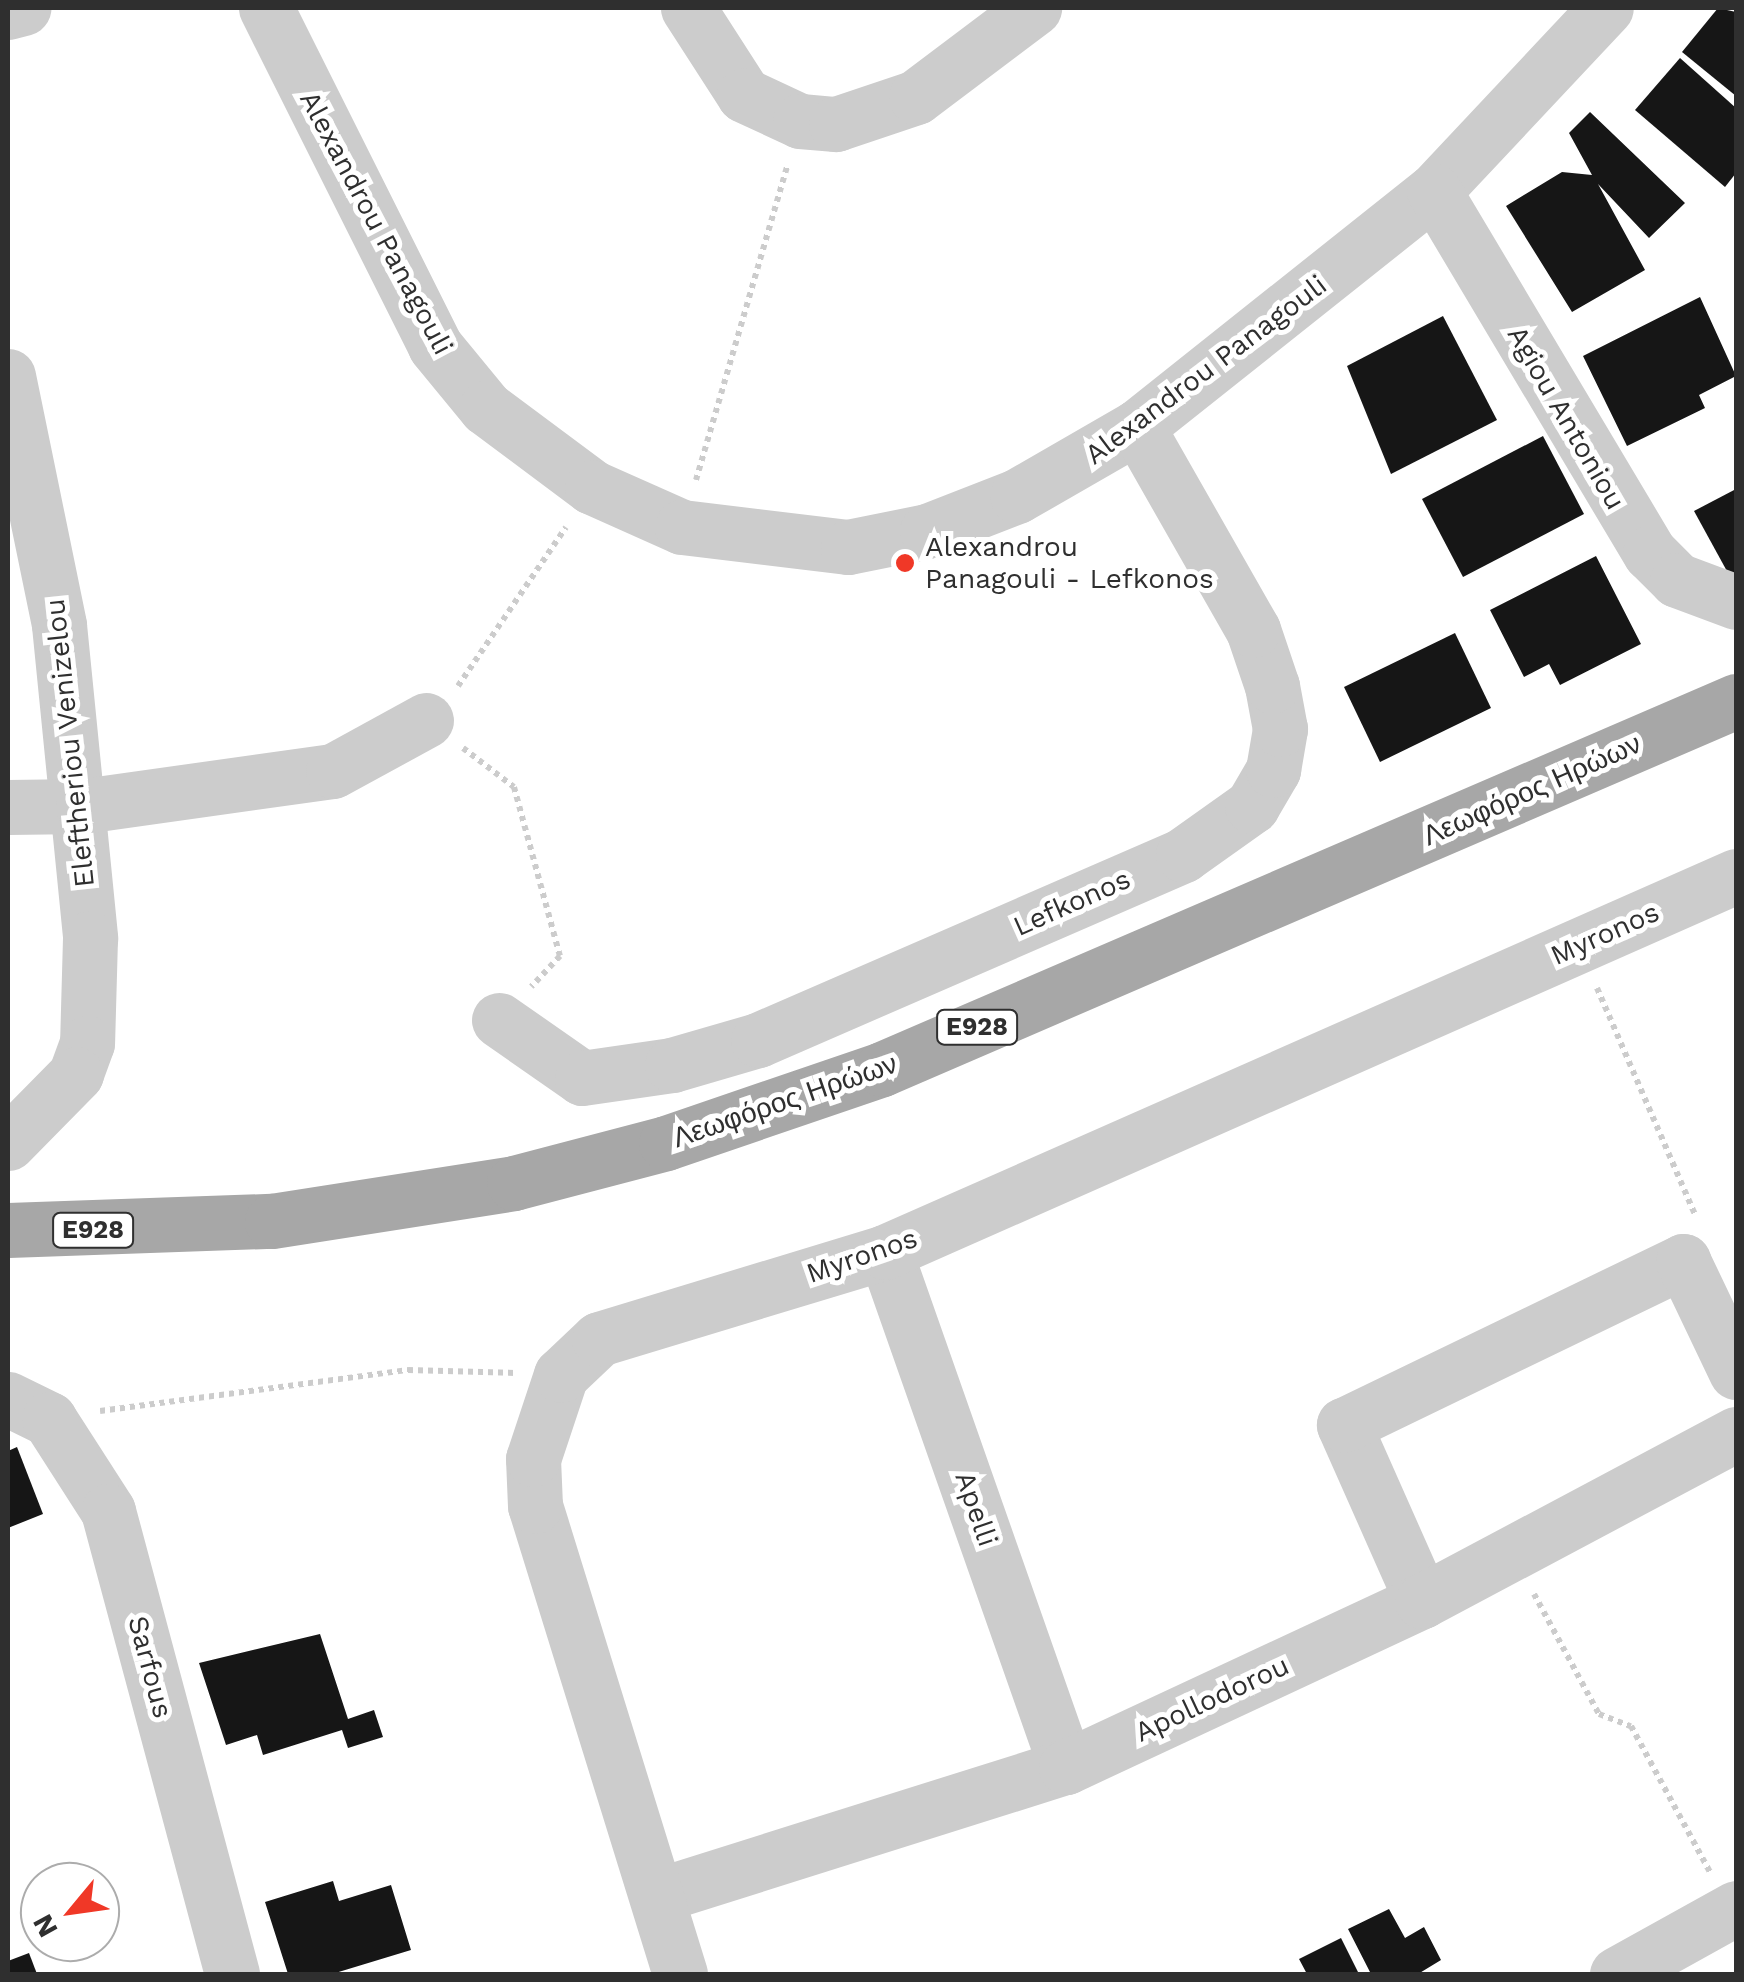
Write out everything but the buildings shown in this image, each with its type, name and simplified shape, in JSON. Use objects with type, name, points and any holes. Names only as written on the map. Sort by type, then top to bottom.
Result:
[{"type":"main road","name":"Λεωφόρος Ηρώων","points":[[8,1230],[272,1221],[514,1182],[666,1143],[882,1069],[1736,701]]},
{"type":"street","points":[[8,12],[23,8]]},
{"type":"street","name":"Alexandrou Panagouli","points":[[266,8],[435,346],[486,408],[592,486],[682,527],[848,547],[928,531],[1070,471],[1137,428],[1434,191],[1606,8]]},
{"type":"street","points":[[688,8],[744,95],[800,122],[873,117],[916,97],[1034,8]]},
{"type":"street","name":"Agiou Antoniou","points":[[1434,191],[1650,553],[1677,580],[1736,602]]},
{"type":"street","name":"Eleftheriou Venizelou","points":[[8,384],[42,516],[84,806],[87,1044],[52,1106],[8,1143]]},
{"type":"street","name":"Lefkonos","points":[[499,1020],[582,1078],[690,1060],[758,1040],[1182,855],[1252,806],[1273,770],[1280,729],[1272,686],[1253,630],[1137,428]]},
{"type":"street","points":[[8,807],[84,806],[334,771],[426,720]]},
{"type":"street","name":"Myronos","points":[[680,1974],[536,1506],[532,1459],[561,1375],[599,1339],[885,1252],[1736,876]]},
{"type":"street","name":"Apelli","points":[[885,1252],[1066,1767]]},
{"type":"street","points":[[1422,1601],[1344,1426],[1683,1262],[1736,1372]]},
{"type":"street","name":"Sarfous","points":[[28,1409],[108,1512],[232,1974]]},
{"type":"street","name":"Apollodorou","points":[[658,1895],[1066,1767],[1422,1601],[1736,1434]]},
{"type":"street","points":[[1618,1974],[1734,1910]]},
{"type":"path","points":[[682,527],[800,122]]},
{"type":"path","points":[[499,1020],[560,956],[514,787],[426,720],[473,670],[592,486]]},
{"type":"path","points":[[1579,946],[1700,1227],[1683,1262]]},
{"type":"path","points":[[28,1409],[408,1370],[561,1375]]},
{"type":"path","points":[[1513,1554],[1599,1714],[1632,1726],[1734,1910]]},
{"type":"place","name":"Alexandrou Panagouli - Lefkonos","points":[[905,563]]}]
